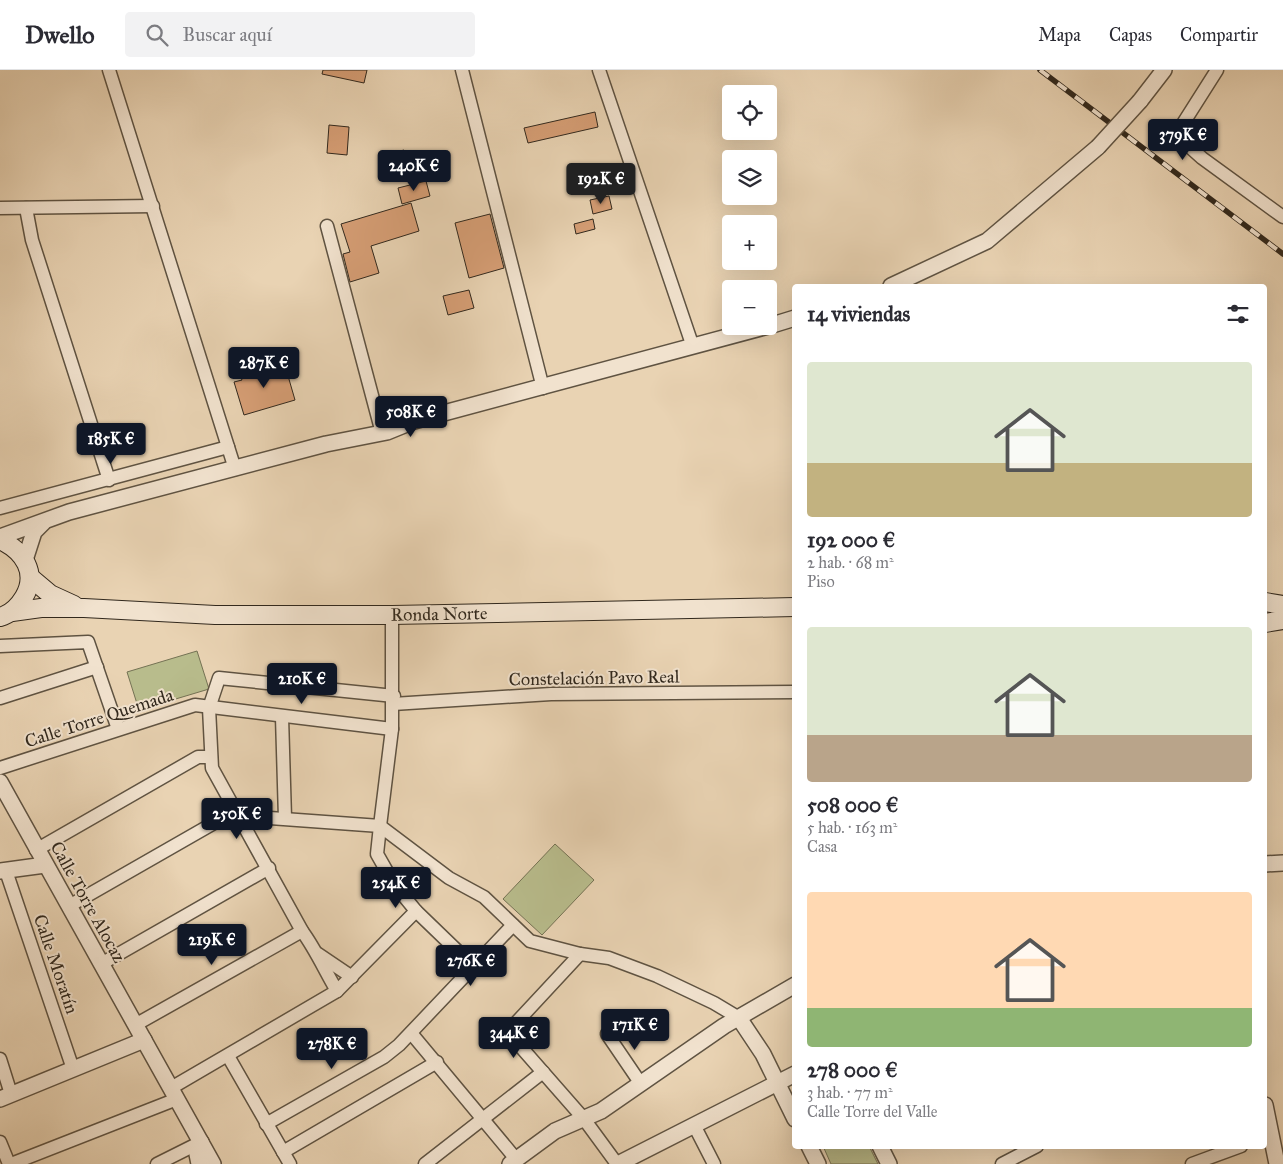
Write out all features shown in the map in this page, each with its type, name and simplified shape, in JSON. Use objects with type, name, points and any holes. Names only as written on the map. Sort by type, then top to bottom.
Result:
[{"type":"main road","points":[[0,538],[16,550],[25,560],[31,578],[22,600],[6,615]]},
{"type":"main road","name":"Ronda Norte","points":[[31,578],[62,601],[84,608]]},
{"type":"main road","points":[[1267,602],[1283,606]]},
{"type":"main road","name":"Ronda Norte","points":[[6,615],[26,609],[84,608],[215,615],[392,615],[792,607]]},
{"type":"main road","points":[[1267,622],[1283,620]]},
{"type":"street","points":[[109,70],[235,469]]},
{"type":"street","points":[[462,70],[543,388]]},
{"type":"street","points":[[598,70],[693,347]]},
{"type":"street","points":[[895,284],[986,241],[1098,147],[1140,102],[1164,70]]},
{"type":"street","points":[[1217,70],[1184,122],[1181,131],[1182,140],[1196,154],[1283,217]]},
{"type":"street","points":[[0,208],[153,206]]},
{"type":"street","points":[[26,208],[32,240],[110,480]]},
{"type":"street","points":[[327,226],[382,433]]},
{"type":"street","points":[[777,323],[792,319]]},
{"type":"street","points":[[0,538],[19,528],[43,522],[69,512],[326,444],[382,433],[414,421],[736,335]]},
{"type":"street","points":[[0,508],[228,447]]},
{"type":"street","points":[[25,560],[34,532],[43,522]]},
{"type":"street","points":[[392,615],[394,700],[377,854],[394,884],[416,911],[473,966]]},
{"type":"street","points":[[0,646],[88,642],[118,729]]},
{"type":"street","points":[[0,698],[97,667]]},
{"type":"street","points":[[337,991],[322,967],[318,954],[302,931],[269,868],[212,768],[209,708],[219,678],[394,700]]},
{"type":"street","name":"Constelación Pavo Real","points":[[394,700],[551,694],[792,692]]},
{"type":"street","name":"Calle Torre Quemada","points":[[0,768],[195,705],[392,729]]},
{"type":"street","points":[[282,717],[285,818]]},
{"type":"street","points":[[36,850],[198,757],[211,757]]},
{"type":"street","name":"Calle Torre Alocaz","points":[[0,782],[36,850],[214,1164]]},
{"type":"street","points":[[69,906],[235,811]]},
{"type":"street","points":[[244,824],[256,817],[380,826],[449,878],[484,897],[513,926],[535,943],[580,954],[609,958],[657,976],[714,1003],[739,1018],[763,1054],[792,1113]]},
{"type":"street","points":[[1267,864],[1283,863]]},
{"type":"street","points":[[3,871],[45,865]]},
{"type":"street","points":[[100,964],[269,868]]},
{"type":"street","name":"Calle Moratín","points":[[3,871],[73,1069]]},
{"type":"street","points":[[0,1142],[10,1164],[174,1094],[228,1056],[337,991],[416,911]]},
{"type":"street","points":[[266,1124],[384,1057],[411,1032],[513,926]]},
{"type":"street","points":[[135,1025],[302,931]]},
{"type":"street","points":[[318,954],[352,977]]},
{"type":"street","points":[[580,954],[514,1025],[514,1038],[584,1119],[618,1164],[792,1076]]},
{"type":"street","points":[[411,1032],[484,1119],[513,1161],[555,1131],[584,1119],[641,1084],[724,1026],[792,987]]},
{"type":"street","points":[[607,1034],[641,1084]]},
{"type":"street","points":[[0,1059],[6,1096],[144,1040]]},
{"type":"street","points":[[228,1056],[290,1164]]},
{"type":"street","points":[[282,1152],[437,1062]]},
{"type":"street","points":[[425,1164],[543,1072]]},
{"type":"street","points":[[694,1125],[714,1164]]},
{"type":"street","points":[[1268,1140],[1277,1164]]},
{"type":"street","points":[[157,1164],[201,1142]]},
{"type":"street","points":[[200,1164],[197,1154],[201,1142]]},
{"type":"street","points":[[810,1149],[818,1164]]},
{"type":"street","points":[[882,1149],[889,1164]]},
{"type":"street","points":[[1002,1164],[1031,1149]]},
{"type":"street","points":[[1192,1164],[1233,1149]]},
{"type":"green space","points":[[197,651],[209,689],[139,710],[127,672]]},
{"type":"green space","points":[[555,844],[594,880],[542,935],[503,899]]},
{"type":"green space","points":[[824,1149],[870,1149],[878,1164],[831,1164]]},
{"type":"building","points":[[323,70],[367,70],[364,83],[322,74]]},
{"type":"building","points":[[595,112],[598,127],[528,143],[524,128]]},
{"type":"building","points":[[329,125],[349,127],[347,155],[327,153]]},
{"type":"building","points":[[404,150],[406,161],[391,165],[388,154]]},
{"type":"building","points":[[426,181],[430,196],[402,204],[398,188]]},
{"type":"building","points":[[609,196],[612,209],[593,214],[590,200]]},
{"type":"building","points":[[411,203],[419,231],[371,246],[379,273],[350,282],[343,254],[350,252],[341,224]]},
{"type":"building","points":[[490,214],[504,268],[469,278],[455,223]]},
{"type":"building","points":[[593,219],[595,229],[576,234],[574,224]]},
{"type":"building","points":[[469,290],[474,308],[448,315],[443,296]]},
{"type":"building","points":[[284,362],[295,400],[244,415],[234,382],[242,380],[240,375]]},
{"type":"railway","points":[[1040,70],[1283,254]]}]
